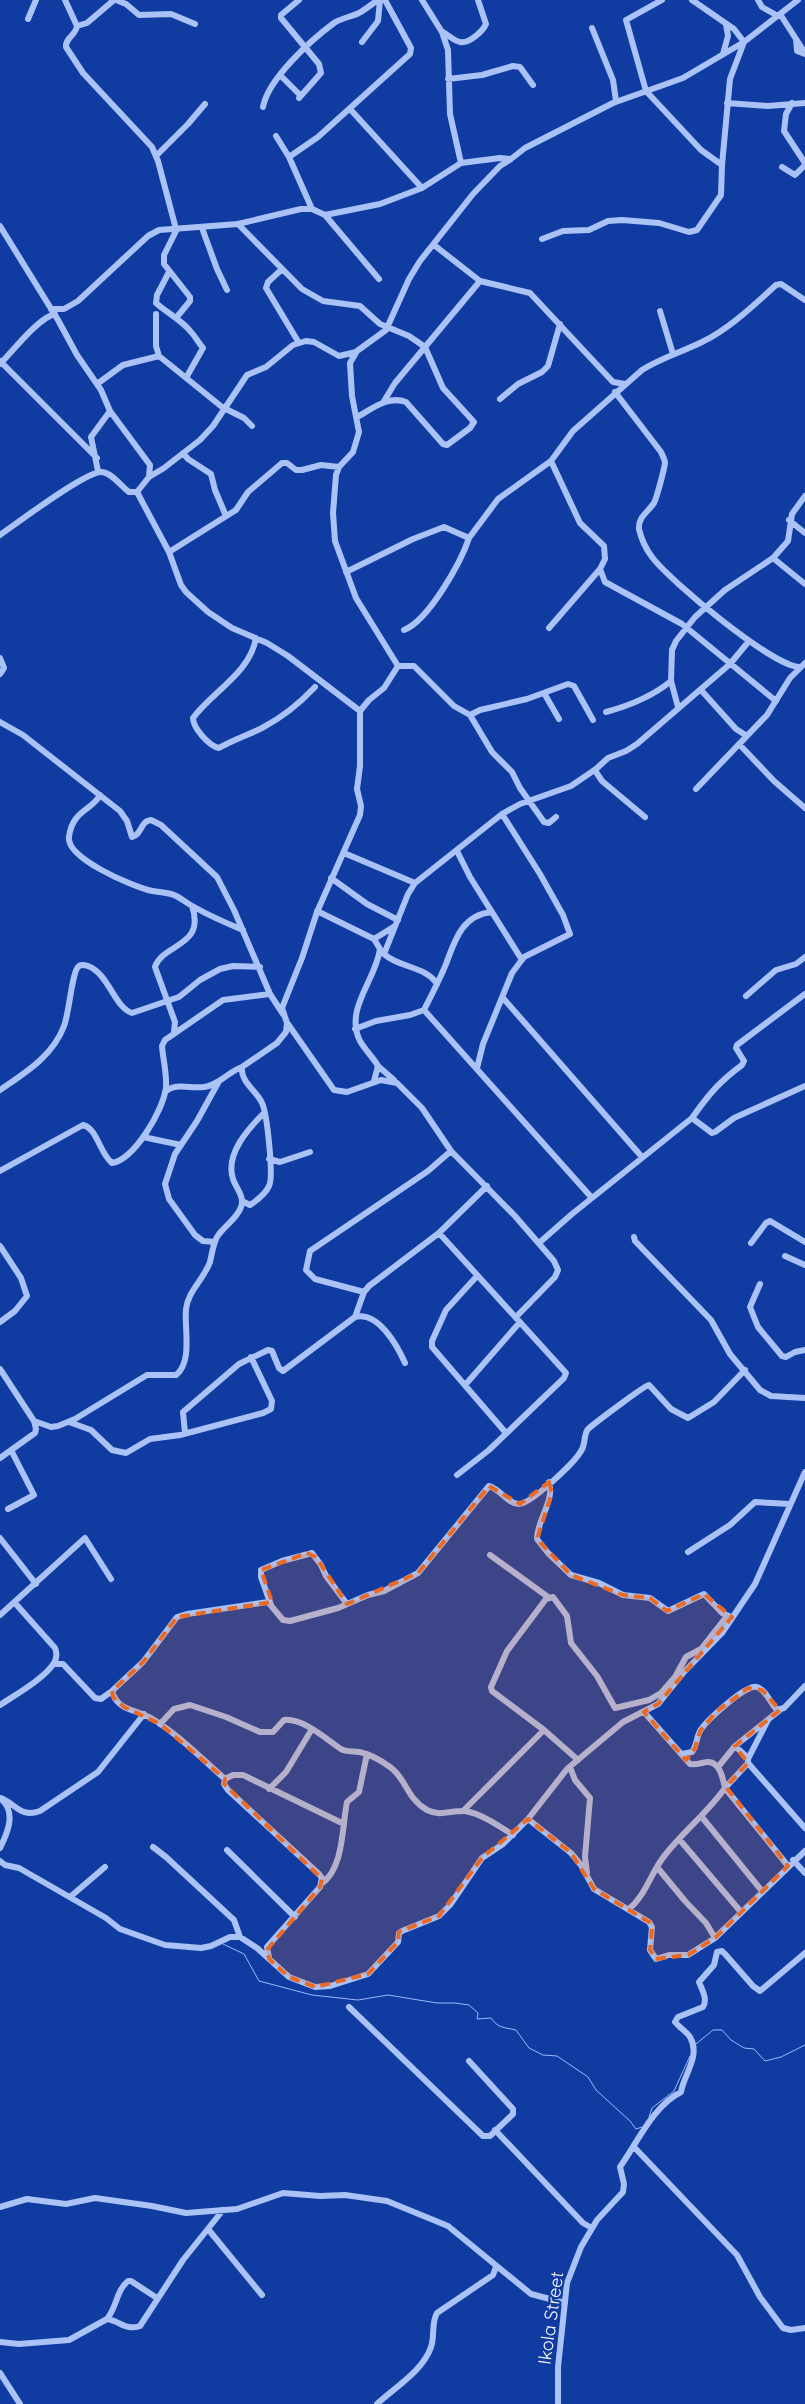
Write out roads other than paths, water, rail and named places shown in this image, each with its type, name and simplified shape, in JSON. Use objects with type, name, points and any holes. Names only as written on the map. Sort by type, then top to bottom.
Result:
[{"type":"street","points":[[28,19],[36,0]]},
{"type":"street","points":[[65,0],[77,26],[77,29],[67,40],[66,48],[83,73],[145,139],[156,156],[176,229],[164,255],[164,264],[190,297],[190,301],[176,318]]},
{"type":"street","points":[[77,26],[87,23],[115,0],[126,4],[140,15],[171,14],[195,24]]},
{"type":"street","points":[[280,75],[300,97],[321,73],[319,64],[281,18],[281,15],[300,0]]},
{"type":"street","points":[[263,107],[266,94],[280,75],[306,48],[335,22],[360,12],[379,0]]},
{"type":"street","points":[[362,42],[378,21],[379,0]]},
{"type":"street","points":[[289,157],[318,137],[410,54],[411,48],[385,0]]},
{"type":"street","points":[[422,0],[442,32],[449,56],[450,114],[461,163]]},
{"type":"street","points":[[442,32],[460,42],[465,42],[479,33],[486,24],[478,0]]},
{"type":"street","points":[[662,0],[626,20],[646,91],[701,150],[722,165]]},
{"type":"street","points":[[692,0],[726,24],[744,42]]},
{"type":"street","points":[[758,0],[762,7],[779,15],[805,54]]},
{"type":"street","points":[[338,356],[357,351],[378,338],[389,326],[409,280],[473,194],[500,166],[525,148],[616,101],[683,78],[744,42],[798,0]]},
{"type":"street","points":[[723,54],[728,36],[726,24]]},
{"type":"street","points":[[592,28],[613,80],[616,101]]},
{"type":"street","points":[[542,239],[564,231],[589,230],[608,221],[622,220],[642,220],[689,232],[695,231],[721,195],[730,79],[744,42]]},
{"type":"street","points":[[448,79],[482,75],[513,66],[520,67],[533,85]]},
{"type":"street","points":[[727,103],[768,106],[805,104]]},
{"type":"street","points":[[156,156],[205,104]]},
{"type":"street","points":[[782,166],[795,175],[805,164],[784,130],[786,114],[792,104]]},
{"type":"street","points":[[350,109],[422,188]]},
{"type":"street","points":[[276,136],[289,157],[312,209]]},
{"type":"street","points":[[325,215],[390,202],[422,188],[461,163],[500,158],[510,159]]},
{"type":"street","points":[[97,458],[1,363],[48,316],[55,314],[88,294],[152,233],[238,224],[301,209],[312,209],[325,215],[379,279]]},
{"type":"street","points":[[238,224],[282,269],[312,296],[323,301],[360,306],[380,324],[389,326],[409,336],[425,347],[444,388],[474,422],[473,425],[447,445],[406,402],[384,401]]},
{"type":"street","points":[[0,226],[55,314],[110,411],[150,466],[149,477]]},
{"type":"street","points":[[202,228],[216,269],[227,290]]},
{"type":"street","points":[[434,245],[480,281],[530,293],[613,382],[615,393],[661,452],[665,462],[656,499],[640,519],[640,535],[653,558],[705,608],[749,641],[787,665],[803,665]]},
{"type":"street","points":[[282,269],[268,282],[266,288],[299,343]]},
{"type":"street","points":[[169,272],[155,301],[193,333],[195,341],[203,348],[186,378]]},
{"type":"street","points":[[356,417],[384,401],[395,383],[480,281]]},
{"type":"street","points":[[404,630],[416,622],[438,596],[465,549],[469,538],[498,499],[551,462],[573,431],[625,384],[654,362],[709,338],[742,314],[776,285],[781,284],[805,300]]},
{"type":"street","points":[[55,314],[64,309]]},
{"type":"street","points":[[660,311],[673,354]]},
{"type":"street","points":[[156,314],[156,346],[159,356],[226,408],[244,418],[252,426]]},
{"type":"street","points":[[500,399],[518,384],[542,372],[548,366],[560,324]]},
{"type":"street","points":[[137,492],[149,477],[200,440],[226,408],[248,375],[266,367],[299,343],[314,342],[338,356],[349,370]]},
{"type":"street","points":[[357,351],[350,363],[349,370],[359,428],[353,452],[339,467],[336,475],[333,525],[335,541],[356,598],[398,666]]},
{"type":"street","points":[[96,384],[123,365],[159,356]]},
{"type":"street","points":[[613,382],[625,384]]},
{"type":"street","points":[[98,471],[97,458],[91,445],[91,437],[110,411]]},
{"type":"street","points":[[183,453],[188,459],[211,474],[215,490],[226,516]]},
{"type":"street","points":[[549,628],[591,577],[600,569],[605,559],[604,546],[580,523],[551,462]]},
{"type":"street","points":[[169,552],[226,516],[241,504],[248,492],[282,463],[287,463],[296,470],[321,464],[339,467]]},
{"type":"street","points":[[0,535],[64,490],[98,471],[106,473],[129,492],[137,492]]},
{"type":"street","points":[[137,492],[169,552],[180,585],[186,592],[208,612],[232,628],[256,638],[288,656],[360,711]]},
{"type":"street","points":[[678,707],[671,682],[672,650],[676,641],[705,608],[725,590],[773,558],[788,541],[789,520],[805,496]]},
{"type":"street","points":[[789,520],[805,533]]},
{"type":"street","points":[[346,572],[412,540],[444,527],[469,538]]},
{"type":"street","points":[[773,558],[805,584]]},
{"type":"street","points":[[600,569],[605,582]]},
{"type":"street","points":[[591,577],[648,604],[687,628],[776,701]]},
{"type":"street","points":[[256,638],[249,655],[233,678],[193,718],[195,725],[213,747],[219,748],[235,738],[277,720],[315,687]]},
{"type":"street","points":[[437,984],[429,975],[394,962],[384,954],[408,894],[415,883],[502,814],[529,800],[571,786],[596,769],[608,758],[626,751],[636,744],[678,707],[702,690],[730,664],[749,641]]},
{"type":"street","points":[[0,658],[4,668],[0,674]]},
{"type":"street","points":[[696,789],[767,715],[790,678],[803,665]]},
{"type":"street","points":[[283,1014],[282,1008],[302,958],[317,911],[360,815],[361,806],[357,789],[360,766],[360,711],[369,700],[384,688],[398,666]]},
{"type":"street","points":[[398,666],[414,666],[454,706],[470,715],[492,752],[512,772],[546,824],[552,822],[556,817]]},
{"type":"street","points":[[606,712],[632,703],[671,682]]},
{"type":"street","points":[[470,715],[480,710],[526,700],[564,684],[574,686],[593,720]]},
{"type":"street","points":[[702,690],[736,729],[747,736]]},
{"type":"street","points":[[544,692],[559,719]]},
{"type":"street","points":[[0,722],[23,735],[100,795],[124,816],[132,837],[137,834],[144,823],[151,820],[161,825],[204,864],[222,885],[260,967],[270,994],[287,1023],[334,1090],[347,1092],[374,1080],[397,1083]]},
{"type":"street","points":[[740,744],[774,781],[805,808]]},
{"type":"street","points":[[596,769],[602,781],[645,817]]},
{"type":"street","points":[[100,795],[96,802],[79,813],[68,838],[70,846],[78,854],[101,869],[139,887],[171,894],[242,930]]},
{"type":"street","points":[[477,1068],[483,1044],[512,973],[522,960],[568,936],[570,932],[540,874],[502,814]]},
{"type":"street","points":[[457,851],[470,877],[522,960]]},
{"type":"street","points":[[344,853],[415,883]]},
{"type":"street","points":[[331,878],[396,923]]},
{"type":"street","points":[[174,1032],[175,1022],[155,967],[159,959],[188,938],[195,921],[192,906]]},
{"type":"street","points":[[317,911],[374,939],[380,949],[379,956],[360,999],[355,1029],[360,1041],[378,1066],[422,1108],[452,1151],[539,1243],[554,1261],[558,1270],[555,1277],[518,1319],[466,1384]]},
{"type":"street","points":[[355,1029],[376,1020],[410,1016],[424,1010],[437,984],[455,938],[466,923],[481,914],[492,912]]},
{"type":"street","points":[[374,939],[396,923]]},
{"type":"street","points":[[746,996],[776,970],[796,964],[805,958]]},
{"type":"street","points":[[0,1090],[52,1049],[68,1015],[74,974],[78,966],[89,966],[96,971],[123,1008],[132,1014],[168,1002],[220,969],[233,966],[260,967]]},
{"type":"street","points":[[165,1092],[162,1046],[165,1040],[223,1000],[270,994]]},
{"type":"street","points":[[539,1243],[692,1118],[704,1098],[744,1061],[736,1048],[737,1045],[805,994]]},
{"type":"street","points":[[503,998],[642,1157]]},
{"type":"street","points":[[424,1010],[592,1198]]},
{"type":"street","points":[[175,1022],[185,1025]]},
{"type":"street","points":[[0,1171],[83,1125],[90,1129],[105,1155],[112,1163],[133,1152],[143,1137],[165,1092],[173,1086],[203,1087],[218,1083],[283,1038],[287,1023]]},
{"type":"street","points":[[374,1080],[378,1072],[378,1066]]},
{"type":"street","points":[[242,1067],[242,1075],[261,1100],[270,1134],[269,1187],[253,1204],[250,1205],[242,1201]]},
{"type":"street","points":[[215,1242],[204,1241],[195,1235],[179,1213],[166,1190],[169,1172],[181,1145],[218,1083]]},
{"type":"street","points":[[692,1118],[712,1133],[734,1118],[805,1086]]},
{"type":"street","points":[[34,1421],[52,1427],[68,1422],[147,1375],[172,1375],[179,1372],[184,1362],[187,1340],[186,1306],[209,1264],[215,1242],[238,1213],[242,1201],[232,1170],[235,1152],[247,1131],[264,1113]]},
{"type":"street","points":[[143,1137],[181,1145]]},
{"type":"street","points":[[364,1292],[314,1279],[306,1270],[310,1251],[428,1171],[452,1151]]},
{"type":"street","points":[[269,1159],[280,1162],[310,1152]]},
{"type":"street","points":[[355,1317],[364,1292],[378,1279],[439,1233],[487,1186]]},
{"type":"street","points":[[751,1243],[766,1222],[770,1221],[805,1242]]},
{"type":"street","points":[[439,1233],[518,1319],[564,1372],[565,1376],[489,1450],[457,1475]]},
{"type":"street","points":[[634,1237],[635,1241],[711,1320],[730,1354],[766,1395],[805,1398]]},
{"type":"street","points":[[0,1246],[21,1278],[27,1296],[15,1311],[0,1322]]},
{"type":"street","points":[[785,1256],[805,1265]]},
{"type":"street","points":[[477,1276],[446,1310],[432,1341],[435,1351],[466,1384],[506,1433]]},
{"type":"street","points":[[760,1284],[750,1307],[758,1327],[782,1356],[786,1357],[795,1352],[805,1350]]},
{"type":"street","points":[[185,1433],[182,1416],[186,1409],[239,1364],[268,1350],[272,1351],[279,1368],[283,1370],[355,1317],[362,1315],[376,1322],[399,1350],[405,1363]]},
{"type":"street","points":[[68,1422],[91,1430],[103,1444],[119,1453],[130,1451],[150,1439],[185,1433],[264,1413],[271,1409],[270,1395],[251,1357]]},
{"type":"street","points":[[0,1369],[2,1378],[34,1421],[36,1432],[12,1452],[0,1458]]},
{"type":"street","points":[[347,1604],[312,1553],[273,1564],[261,1570],[261,1577],[272,1605],[283,1620],[287,1622],[347,1604],[368,1595],[384,1591],[418,1573],[489,1486],[515,1503],[520,1504],[529,1500],[574,1461],[581,1451],[588,1429],[628,1401],[644,1386],[649,1385],[671,1409],[688,1418],[714,1402],[745,1370]]},
{"type":"street","points":[[8,1509],[34,1495],[12,1452]]},
{"type":"street","points":[[490,1555],[548,1597],[553,1597],[560,1604],[569,1622],[571,1643],[597,1676],[612,1706],[615,1708],[649,1700],[661,1693],[675,1678],[686,1657],[701,1649],[730,1617],[755,1584],[805,1472]]},
{"type":"street","points":[[549,1482],[552,1493],[542,1514],[537,1539],[548,1553],[571,1575],[599,1583],[624,1595],[650,1598],[668,1611],[704,1594],[730,1617]]},
{"type":"street","points":[[688,1552],[730,1525],[755,1502],[790,1504]]},
{"type":"street","points":[[0,1538],[36,1584]]},
{"type":"street","points":[[0,1615],[15,1604],[85,1538],[111,1579]]},
{"type":"street","points":[[548,1597],[507,1651],[490,1687],[492,1692],[544,1730],[578,1760]]},
{"type":"street","points":[[54,1664],[63,1664],[98,1699],[112,1691],[143,1662],[177,1618],[187,1614],[258,1603],[268,1602],[272,1605]]},
{"type":"street","points":[[0,1705],[54,1664],[57,1656],[55,1648],[15,1604]]},
{"type":"street","points":[[153,1847],[234,1920],[240,1937],[289,1977],[314,1987],[330,1986],[368,1974],[398,1942],[399,1933],[439,1916],[450,1905],[482,1858],[513,1835],[570,1766],[623,1722],[658,1704],[683,1673],[722,1633],[730,1617]]},
{"type":"street","points":[[682,1754],[692,1752],[700,1731],[716,1712],[748,1688],[756,1686],[762,1690],[775,1709],[780,1710]]},
{"type":"street","points":[[718,1767],[735,1746],[799,1694],[805,1686]]},
{"type":"street","points":[[112,1691],[114,1699],[120,1704],[133,1712],[144,1714],[160,1724],[225,1778]]},
{"type":"street","points":[[799,1694],[805,1700]]},
{"type":"street","points":[[160,1724],[174,1709],[190,1705],[226,1717],[263,1733],[275,1731],[286,1720],[312,1729],[341,1750],[367,1754],[391,1768],[420,1806],[438,1814],[463,1811],[486,1819],[513,1835]]},
{"type":"street","points":[[644,1712],[692,1765],[710,1762],[718,1767],[725,1788],[788,1866]]},
{"type":"street","points":[[0,1798],[12,1803],[24,1813],[30,1815],[40,1811],[98,1772],[144,1714]]},
{"type":"street","points":[[629,1909],[640,1898],[647,1881],[679,1839],[702,1816],[748,1761],[769,1719]]},
{"type":"street","points":[[268,1789],[286,1772],[312,1729]]},
{"type":"street","points":[[463,1811],[544,1730]]},
{"type":"street","points":[[735,1746],[805,1828]]},
{"type":"street","points":[[270,1960],[266,1951],[267,1947],[295,1918],[326,1880],[341,1849],[347,1802],[360,1790],[367,1754]]},
{"type":"street","points":[[570,1766],[575,1780],[590,1798],[585,1857],[588,1879]]},
{"type":"street","points":[[225,1778],[233,1775],[242,1775],[344,1824]]},
{"type":"street","points":[[225,1778],[224,1784],[228,1790],[317,1871],[322,1878],[321,1884]]},
{"type":"street","points":[[0,1798],[10,1811],[10,1818],[0,1848]]},
{"type":"street","points":[[702,1816],[762,1891]]},
{"type":"street","points":[[528,1819],[572,1853],[581,1865],[590,1885],[601,1894],[647,1920],[652,1927],[650,1950],[656,1959],[669,1955],[688,1955],[715,1938],[805,1850]]},
{"type":"street","points":[[679,1839],[741,1912]]},
{"type":"street","points":[[227,1850],[295,1918]]},
{"type":"street","points":[[794,1860],[805,1873]]},
{"type":"street","points":[[0,1861],[5,1865],[19,1868],[120,1928],[166,1944],[202,1948],[230,1937],[240,1937]]},
{"type":"street","points":[[70,1897],[105,1867]]},
{"type":"street","points":[[657,1867],[684,1901],[706,1922],[715,1938]]},
{"type":"street","name":"Ikola Street","points":[[558,2404],[558,2367],[564,2303],[577,2255],[592,2228],[623,2192],[624,2184],[620,2167],[657,2113],[674,2095],[681,2092],[682,2083],[693,2061],[690,2036],[676,2022],[680,2016],[704,2007],[705,1996],[699,1982],[714,1965],[717,1952],[722,1951],[753,1986],[760,1991],[805,1952]]},
{"type":"street","points":[[349,2007],[483,2136],[490,2136],[513,2114],[513,2109],[469,2061]]},
{"type":"street","points":[[495,2130],[583,2223],[592,2228]]},
{"type":"street","points":[[634,2147],[737,2255],[760,2298],[783,2328],[805,2328]]},
{"type":"street","points":[[0,2207],[27,2200],[66,2204],[95,2198],[152,2206],[178,2213],[237,2208],[282,2193],[320,2196],[345,2195],[387,2201],[448,2226],[531,2294],[564,2303]]},
{"type":"street","points":[[107,2319],[117,2322],[126,2328],[140,2326],[183,2260],[213,2220],[223,2210]]},
{"type":"street","points":[[208,2229],[262,2295]]},
{"type":"street","points":[[377,2404],[409,2376],[426,2357],[431,2348],[434,2319],[437,2313],[493,2275],[496,2267]]},
{"type":"street","points":[[0,2342],[19,2344],[69,2340],[107,2319],[113,2312],[118,2294],[128,2281],[131,2280],[157,2298]]},
{"type":"street","points":[[0,2373],[20,2404]]},
{"type":"waterway","points":[[223,1944],[244,1954],[259,1981],[312,1995],[358,2000],[388,1995],[437,2003],[469,2005],[478,2013],[477,2019],[491,2018],[499,2026],[516,2030],[529,2048],[543,2055],[557,2056],[588,2077],[596,2090],[630,2121],[636,2129],[642,2127]]},
{"type":"waterway","points":[[696,2044],[713,2030],[722,2030],[731,2040],[744,2048],[754,2049],[765,2061],[781,2057],[805,2045]]},
{"type":"waterway","points":[[649,2117],[652,2108],[674,2091],[690,2056]]}]
